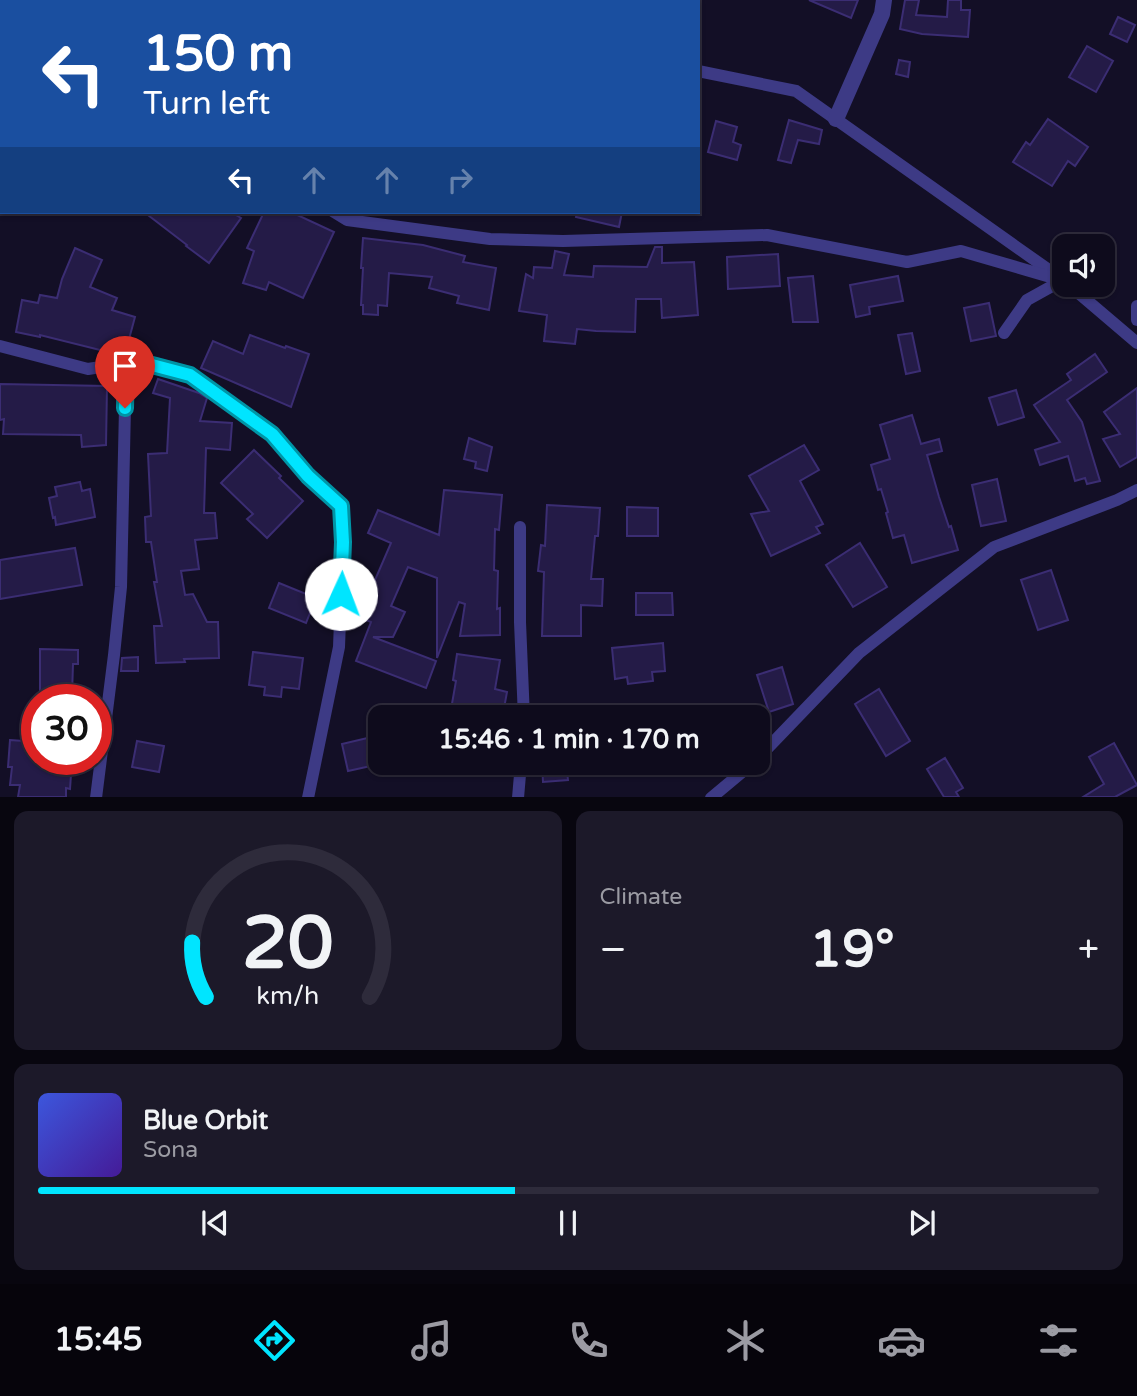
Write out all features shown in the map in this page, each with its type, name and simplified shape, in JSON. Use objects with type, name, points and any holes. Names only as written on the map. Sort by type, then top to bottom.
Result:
[{"type":"street","points":[[836,119],[882,14],[884,0]]},
{"type":"street","points":[[700,71],[796,91],[1052,272]]},
{"type":"street","points":[[337,214],[347,220],[490,239],[564,241],[767,235],[907,262],[961,251],[1052,277]]},
{"type":"street","points":[[1004,333],[1027,300],[1052,286]]},
{"type":"street","points":[[1084,297],[1137,341]]},
{"type":"street","points":[[1137,306],[1137,320]]},
{"type":"street","points":[[0,346],[88,369],[126,363],[152,365],[190,375],[272,434],[308,476],[341,506],[343,542],[339,647],[308,797]]},
{"type":"street","points":[[96,797],[121,586],[126,363]]},
{"type":"street","points":[[770,746],[859,653],[994,547],[1117,500],[1137,489]]},
{"type":"street","points":[[520,527],[523,705]]},
{"type":"street","points":[[518,797],[520,775]]},
{"type":"street","points":[[711,797],[738,775]]},
{"type":"building","points":[[809,0],[858,0],[851,18]]},
{"type":"building","points":[[905,0],[919,0],[916,15],[947,17],[948,0],[961,0],[961,10],[970,10],[968,37],[922,34],[900,29]]},
{"type":"building","points":[[1118,17],[1135,25],[1127,42],[1110,34]]},
{"type":"building","points":[[1087,46],[1113,61],[1096,92],[1069,77]]},
{"type":"building","points":[[899,60],[910,62],[908,77],[896,74]]},
{"type":"building","points":[[1048,119],[1088,147],[1075,166],[1068,161],[1052,186],[1013,162],[1026,142],[1030,145]]},
{"type":"building","points":[[789,120],[822,130],[819,144],[798,140],[791,163],[778,160]]},
{"type":"building","points":[[716,121],[737,127],[733,142],[741,145],[737,160],[708,152]]},
{"type":"building","points":[[147,214],[234,214],[241,218],[209,263]]},
{"type":"building","points":[[263,214],[295,214],[334,232],[303,298],[269,282],[266,290],[243,283],[254,251],[247,248]]},
{"type":"building","points":[[577,214],[622,214],[619,227],[576,217]]},
{"type":"building","points":[[363,238],[423,245],[465,256],[463,262],[496,268],[489,310],[457,303],[459,296],[429,288],[432,277],[389,273],[387,306],[378,305],[378,315],[363,314]]},
{"type":"building","points":[[655,247],[662,247],[662,263],[694,262],[698,315],[662,318],[661,299],[636,299],[635,332],[577,329],[575,344],[544,341],[547,315],[519,311],[526,274],[533,278],[534,267],[552,268],[555,251],[569,254],[564,275],[593,277],[594,266],[647,267]]},
{"type":"building","points":[[75,248],[102,260],[90,287],[117,298],[112,310],[135,317],[125,354],[16,332],[22,300],[38,303],[40,295],[57,298]]},
{"type":"building","points":[[778,254],[780,286],[728,289],[727,257]]},
{"type":"building","points":[[813,276],[818,322],[793,322],[788,278]]},
{"type":"building","points":[[898,276],[903,301],[869,307],[870,314],[856,317],[850,285]]},
{"type":"building","points":[[989,303],[996,336],[971,341],[964,308]]},
{"type":"building","points":[[912,333],[920,371],[906,374],[898,335]]},
{"type":"building","points":[[250,335],[309,354],[291,407],[201,368],[213,341],[243,354]]},
{"type":"building","points":[[1095,354],[1107,372],[1067,400],[1082,422],[1100,481],[1087,484],[1085,478],[1075,481],[1068,456],[1040,465],[1035,450],[1060,442],[1034,405],[1071,380],[1067,374]]},
{"type":"building","points":[[158,379],[207,398],[200,421],[232,423],[230,450],[206,448],[204,513],[215,513],[217,538],[195,540],[199,569],[181,571],[185,595],[193,594],[207,622],[218,622],[219,658],[156,663],[154,626],[162,626],[154,582],[157,582],[151,542],[146,542],[145,517],[151,516],[148,454],[167,453],[170,398],[153,393]]},
{"type":"building","points":[[0,384],[107,386],[106,445],[82,447],[81,435],[3,434],[4,419],[0,420]]},
{"type":"building","points":[[1137,388],[1137,457],[1120,467],[1103,439],[1120,434],[1104,412]]},
{"type":"building","points":[[1016,390],[1024,417],[998,425],[989,398]]},
{"type":"building","points":[[912,415],[921,444],[939,439],[942,451],[927,455],[958,550],[912,563],[904,535],[893,538],[886,513],[888,512],[871,465],[890,459],[880,425]]},
{"type":"building","points":[[469,438],[492,447],[487,471],[475,468],[476,462],[464,459]]},
{"type":"building","points":[[804,445],[819,470],[800,481],[823,524],[816,527],[820,533],[771,556],[751,514],[769,511],[749,476]]},
{"type":"building","points":[[254,450],[303,501],[267,538],[247,519],[253,514],[221,483]]},
{"type":"building","points":[[997,479],[1006,521],[981,526],[972,485]]},
{"type":"building","points":[[80,482],[82,491],[90,489],[95,517],[56,525],[49,498],[57,496],[55,487]]},
{"type":"building","points":[[444,490],[502,495],[499,530],[495,529],[494,570],[498,571],[497,609],[500,608],[500,635],[460,636],[465,604],[459,602],[437,658],[437,578],[408,567],[391,606],[405,612],[393,637],[373,637],[436,661],[426,688],[356,661],[371,622],[359,617],[391,543],[368,533],[378,510],[439,535]]},
{"type":"building","points":[[547,505],[600,508],[591,579],[603,579],[602,606],[581,605],[581,636],[542,636],[544,572],[538,571],[541,545],[545,546]]},
{"type":"building","points":[[627,507],[658,508],[658,536],[627,536]]},
{"type":"building","points":[[860,543],[887,587],[853,607],[826,565]]},
{"type":"building","points":[[75,548],[82,585],[0,599],[0,560]]},
{"type":"building","points":[[1051,570],[1068,620],[1038,630],[1021,580]]},
{"type":"building","points":[[279,583],[316,598],[306,623],[269,608]]},
{"type":"building","points":[[636,593],[672,593],[673,615],[636,615]]},
{"type":"building","points":[[663,643],[665,671],[652,672],[653,681],[628,684],[627,677],[615,679],[612,648]]},
{"type":"building","points":[[40,649],[78,650],[78,664],[73,664],[72,684],[40,684]]},
{"type":"building","points":[[253,652],[303,658],[299,689],[282,687],[281,697],[264,695],[265,687],[249,685]]},
{"type":"building","points":[[457,654],[500,660],[495,689],[507,692],[505,705],[452,705],[456,681],[453,680]]},
{"type":"building","points":[[138,657],[138,671],[121,671],[122,658]]},
{"type":"building","points":[[782,667],[793,704],[770,712],[770,705],[767,705],[757,675]]},
{"type":"building","points":[[879,689],[910,741],[886,756],[855,704]]},
{"type":"building","points":[[368,738],[368,767],[348,771],[342,744]]},
{"type":"building","points":[[10,740],[21,741],[21,775],[71,775],[70,789],[66,788],[66,797],[18,797],[20,785],[10,785],[12,767],[8,767]]},
{"type":"building","points":[[137,741],[164,746],[159,772],[132,767]]},
{"type":"building","points":[[1114,743],[1137,785],[1115,797],[1083,797],[1104,784],[1089,757]]},
{"type":"building","points":[[945,758],[963,788],[956,792],[959,797],[944,797],[927,769]]},
{"type":"building","points":[[543,775],[567,775],[568,780],[543,782]]},
{"type":"route","points":[[125,408],[126,363],[152,365],[190,375],[272,434],[308,476],[341,506],[341,594]]}]
